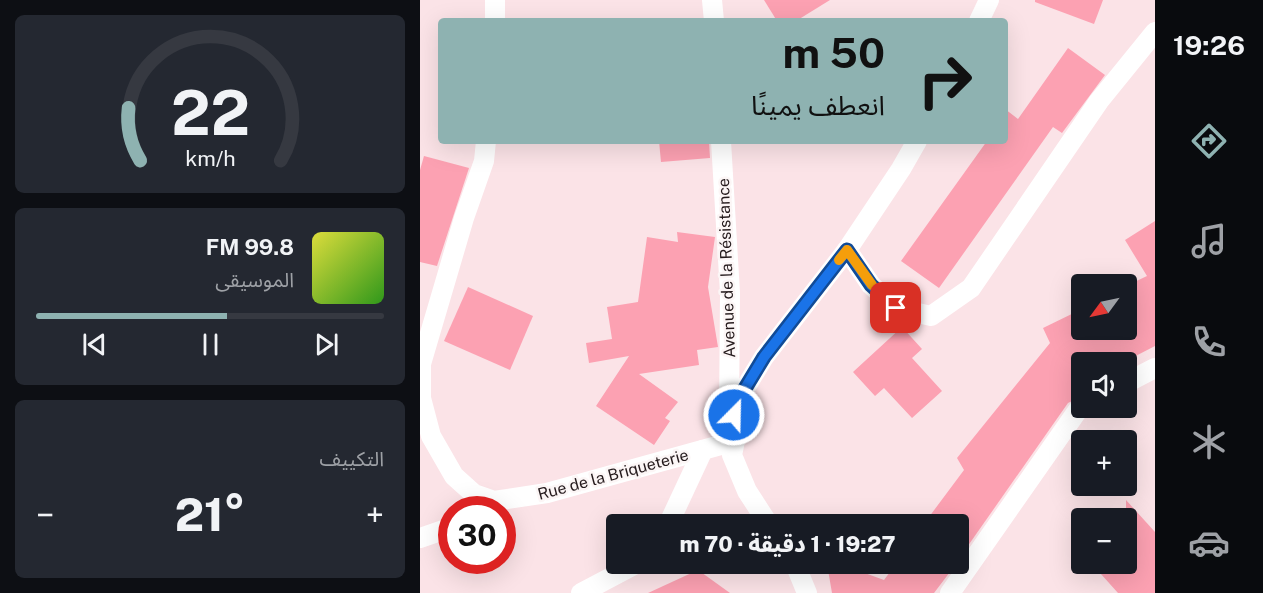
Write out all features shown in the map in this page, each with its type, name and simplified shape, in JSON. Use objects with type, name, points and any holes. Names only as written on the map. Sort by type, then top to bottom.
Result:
[{"type":"street","points":[[495,0],[495,18]]},
{"type":"street","points":[[712,0],[714,18]]},
{"type":"street","points":[[980,18],[989,0]]},
{"type":"street","points":[[847,250],[871,285],[896,308],[931,316],[971,288],[1099,101],[1155,32]]},
{"type":"street","name":"Rue de la Briqueterie","points":[[486,144],[484,161],[464,218],[421,364],[421,398],[431,436],[454,476],[474,494],[494,501],[547,493],[703,450],[732,435]]},
{"type":"street","name":"Avenue de la Résistance","points":[[721,144],[730,293],[732,455],[747,491],[762,514]]},
{"type":"street","points":[[732,435],[738,400],[764,357],[847,250],[915,144]]},
{"type":"street","points":[[1137,377],[1155,368]]},
{"type":"street","points":[[950,593],[1075,418]]},
{"type":"street","points":[[673,514],[703,450]]},
{"type":"street","points":[[516,504],[547,493]]},
{"type":"street","points":[[420,538],[438,532]]},
{"type":"street","points":[[581,593],[617,574]]},
{"type":"street","points":[[799,574],[807,593]]},
{"type":"building","points":[[764,0],[830,0],[801,18],[775,18]]},
{"type":"building","points":[[1035,0],[1103,0],[1094,24],[1035,2]]},
{"type":"building","points":[[1068,48],[1105,75],[1062,133],[1053,127],[939,288],[901,261],[985,144],[1008,144],[1008,111],[1018,119]]},
{"type":"building","points":[[659,144],[709,144],[710,158],[661,162]]},
{"type":"building","points":[[424,156],[469,168],[437,266],[420,262],[420,170]]},
{"type":"building","points":[[1155,221],[1155,346],[1137,355],[1137,352],[1071,352],[1071,402],[969,544],[969,514],[931,514],[964,470],[957,458],[1050,343],[1043,328],[1071,314],[1071,340],[1137,340],[1137,281],[1147,276],[1125,240]]},
{"type":"building","points":[[677,232],[715,237],[708,287],[718,347],[697,350],[699,365],[639,374],[678,402],[665,418],[670,421],[654,445],[596,406],[629,356],[589,363],[586,343],[612,339],[607,307],[638,302],[647,237],[678,242]]},
{"type":"building","points":[[468,287],[533,316],[510,370],[444,341]]},
{"type":"building","points":[[902,327],[922,349],[912,358],[942,391],[912,418],[884,388],[875,396],[853,372]]},
{"type":"building","points":[[1126,500],[1133,508],[1126,508]]},
{"type":"building","points":[[1137,512],[1155,532],[1155,593],[1118,593],[1101,574],[1137,574]]},
{"type":"building","points":[[689,574],[704,574],[730,593],[648,593]]},
{"type":"building","points":[[829,574],[868,574],[884,580],[888,574],[948,574],[934,593],[832,593]]},
{"type":"slow traffic","points":[[839,260],[847,250],[872,285]]},
{"type":"route","points":[[734,415],[738,400],[764,357],[847,250],[871,285],[896,308]]}]
